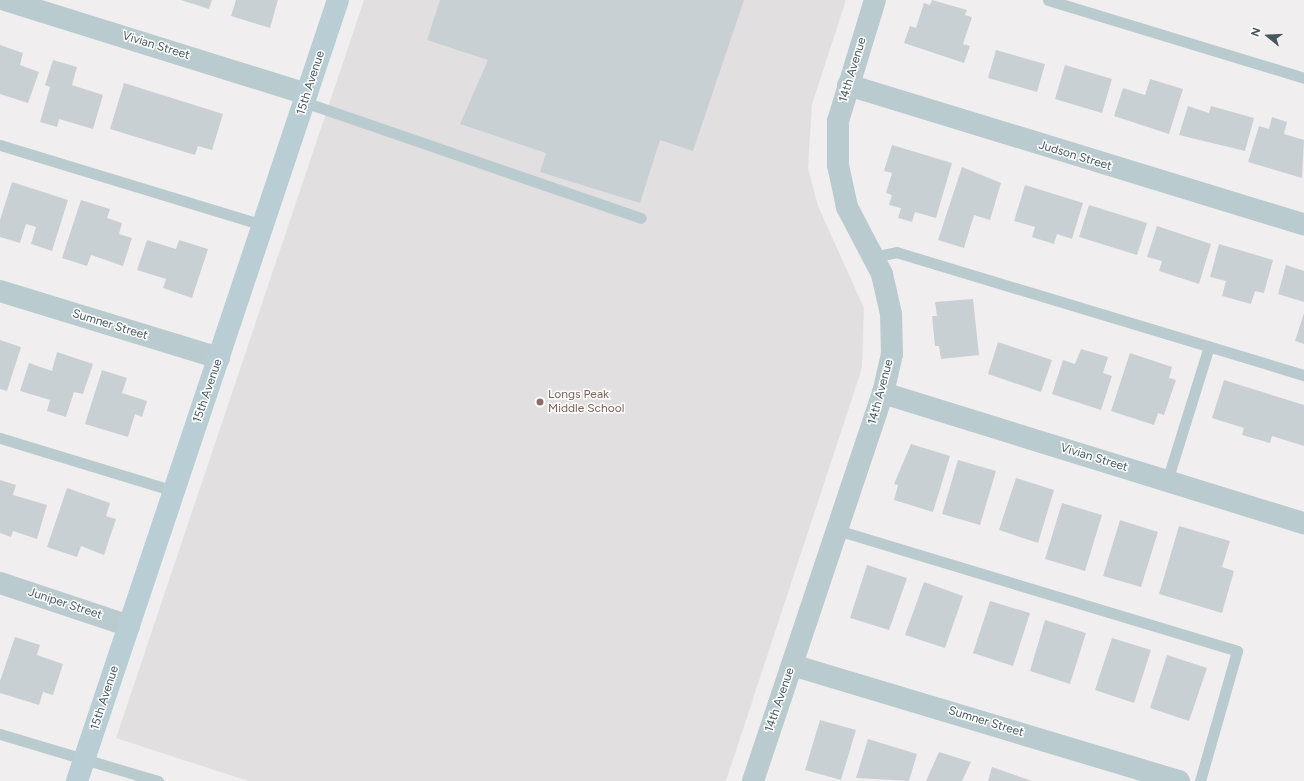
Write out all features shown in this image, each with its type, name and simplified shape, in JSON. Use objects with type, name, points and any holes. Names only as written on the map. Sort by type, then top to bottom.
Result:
[{"type":"street","name":"Vivian Street","points":[[5,0],[305,98]]},
{"type":"street","name":"15th Avenue","points":[[77,781],[338,0]]},
{"type":"street","name":"14th Avenue","points":[[752,781],[883,393],[892,354],[891,314],[882,274],[847,206],[838,165],[838,121],[875,0]]},
{"type":"street","name":"Judson Street","points":[[848,85],[1304,224]]},
{"type":"street","name":"Sumner Street","points":[[0,291],[219,358]]},
{"type":"street","name":"Vivian Street","points":[[883,393],[1304,523]]},
{"type":"street","name":"Juniper Street","points":[[0,583],[129,626]]},
{"type":"street","name":"Sumner Street","points":[[792,665],[1179,781]]},
{"type":"lane","points":[[1048,0],[1304,78]]},
{"type":"lane","points":[[305,98],[641,218]]},
{"type":"lane","points":[[0,145],[264,225]]},
{"type":"lane","points":[[873,257],[896,252],[1304,375]]},
{"type":"lane","points":[[1167,480],[1209,346]]},
{"type":"lane","points":[[0,438],[174,491]]},
{"type":"lane","points":[[837,530],[1237,651],[1200,781]]},
{"type":"lane","points":[[0,734],[85,758],[158,781]]},
{"type":"shaded area","name":"Longs Peak Middle School","points":[[364,0],[846,0],[812,104],[808,168],[818,206],[864,308],[862,368],[726,781],[248,781],[116,738]]},
{"type":"building","points":[[181,0],[212,0],[209,9]]},
{"type":"building","points":[[236,0],[278,0],[270,28],[231,16]]},
{"type":"building","points":[[440,0],[744,0],[693,151],[660,140],[640,203],[540,172],[546,153],[460,124],[488,60],[427,40]]},
{"type":"building","points":[[932,0],[967,10],[965,15],[972,17],[963,44],[970,46],[964,63],[904,43],[910,26],[916,28],[924,3],[930,5]]},
{"type":"building","points":[[0,45],[23,53],[20,65],[39,72],[28,103],[0,94]]},
{"type":"building","points":[[996,50],[1045,64],[1037,92],[988,78]]},
{"type":"building","points":[[53,60],[77,67],[72,85],[103,95],[93,129],[59,119],[57,127],[40,122],[50,87],[45,85]]},
{"type":"building","points":[[1065,65],[1112,79],[1102,113],[1055,99]]},
{"type":"building","points":[[1150,79],[1183,89],[1169,134],[1114,116],[1123,88],[1145,95]]},
{"type":"building","points":[[124,83],[223,114],[212,150],[198,146],[195,155],[110,129]]},
{"type":"building","points":[[1188,106],[1209,113],[1211,106],[1254,118],[1245,151],[1179,135]]},
{"type":"building","points":[[1272,117],[1287,122],[1284,134],[1304,140],[1302,178],[1248,162],[1259,126],[1269,129]]},
{"type":"building","points":[[892,145],[952,163],[936,218],[915,212],[912,222],[898,218],[901,208],[889,205],[892,195],[886,193],[892,173],[884,171]]},
{"type":"building","points":[[962,167],[1001,183],[990,220],[974,215],[964,248],[938,240]]},
{"type":"building","points":[[12,182],[68,200],[52,251],[31,244],[36,227],[26,224],[20,243],[0,237],[0,220]]},
{"type":"building","points":[[1025,185],[1083,203],[1072,239],[1057,234],[1054,244],[1032,237],[1035,227],[1014,221]]},
{"type":"building","points":[[81,200],[110,209],[107,218],[122,223],[119,234],[132,238],[123,266],[91,255],[87,266],[62,258]]},
{"type":"building","points":[[1089,205],[1147,223],[1137,255],[1079,237]]},
{"type":"building","points":[[1157,226],[1211,244],[1199,284],[1159,271],[1162,261],[1147,257]]},
{"type":"building","points":[[147,240],[176,249],[179,240],[208,249],[192,298],[163,288],[166,279],[137,270]]},
{"type":"building","points":[[1219,244],[1273,260],[1264,293],[1255,291],[1251,304],[1222,296],[1226,281],[1210,277]]},
{"type":"building","points":[[1286,265],[1304,271],[1304,302],[1278,294]]},
{"type":"building","points":[[973,299],[979,355],[941,359],[939,346],[935,346],[932,316],[937,316],[935,302]]},
{"type":"building","points":[[1304,313],[1304,344],[1295,341]]},
{"type":"building","points":[[0,340],[21,347],[7,391],[0,389]]},
{"type":"building","points":[[998,342],[1052,360],[1041,392],[988,374]]},
{"type":"building","points":[[1081,349],[1108,357],[1103,373],[1112,376],[1101,410],[1052,394],[1063,360],[1075,364]]},
{"type":"building","points":[[57,352],[93,364],[83,394],[74,392],[66,417],[47,411],[50,400],[20,391],[29,363],[52,371]]},
{"type":"building","points":[[1130,353],[1172,367],[1169,378],[1176,380],[1164,415],[1158,413],[1154,425],[1111,411]]},
{"type":"building","points":[[102,370],[127,378],[122,393],[147,401],[142,417],[135,414],[128,437],[85,424]]},
{"type":"building","points":[[1224,380],[1304,405],[1304,446],[1272,436],[1270,443],[1242,435],[1244,428],[1212,418]]},
{"type":"building","points":[[911,444],[950,456],[933,512],[894,500],[898,485],[894,484]]},
{"type":"building","points":[[958,460],[996,471],[980,525],[942,514]]},
{"type":"building","points":[[1016,478],[1054,490],[1038,543],[999,530]]},
{"type":"building","points":[[0,480],[16,485],[13,495],[47,505],[37,539],[13,531],[11,537],[0,533]]},
{"type":"building","points":[[67,488],[110,503],[106,516],[116,519],[104,555],[81,546],[77,557],[47,547]]},
{"type":"building","points":[[1062,503],[1102,515],[1085,571],[1045,559]]},
{"type":"building","points":[[1120,520],[1158,532],[1141,587],[1103,576]]},
{"type":"building","points":[[1179,526],[1230,541],[1222,567],[1234,571],[1222,613],[1159,594]]},
{"type":"building","points":[[867,565],[907,578],[889,630],[850,618]]},
{"type":"building","points":[[924,582],[963,596],[945,648],[905,635]]},
{"type":"building","points":[[990,601],[1030,613],[1013,666],[973,653]]},
{"type":"building","points":[[1045,620],[1086,633],[1070,684],[1030,671]]},
{"type":"building","points":[[15,637],[40,645],[37,655],[63,664],[53,695],[43,692],[39,705],[0,693],[0,681]]},
{"type":"building","points":[[1112,638],[1151,650],[1134,703],[1095,690]]},
{"type":"building","points":[[1167,655],[1207,668],[1189,721],[1150,708]]},
{"type":"building","points":[[820,720],[856,730],[841,780],[805,770]]},
{"type":"building","points":[[868,739],[917,754],[909,781],[856,778]]},
{"type":"building","points":[[939,752],[971,762],[962,781],[926,781]]},
{"type":"building","points":[[992,767],[1032,781],[988,781]]},
{"type":"place","name":"Longs Peak Middle School","points":[[540,402]]}]
